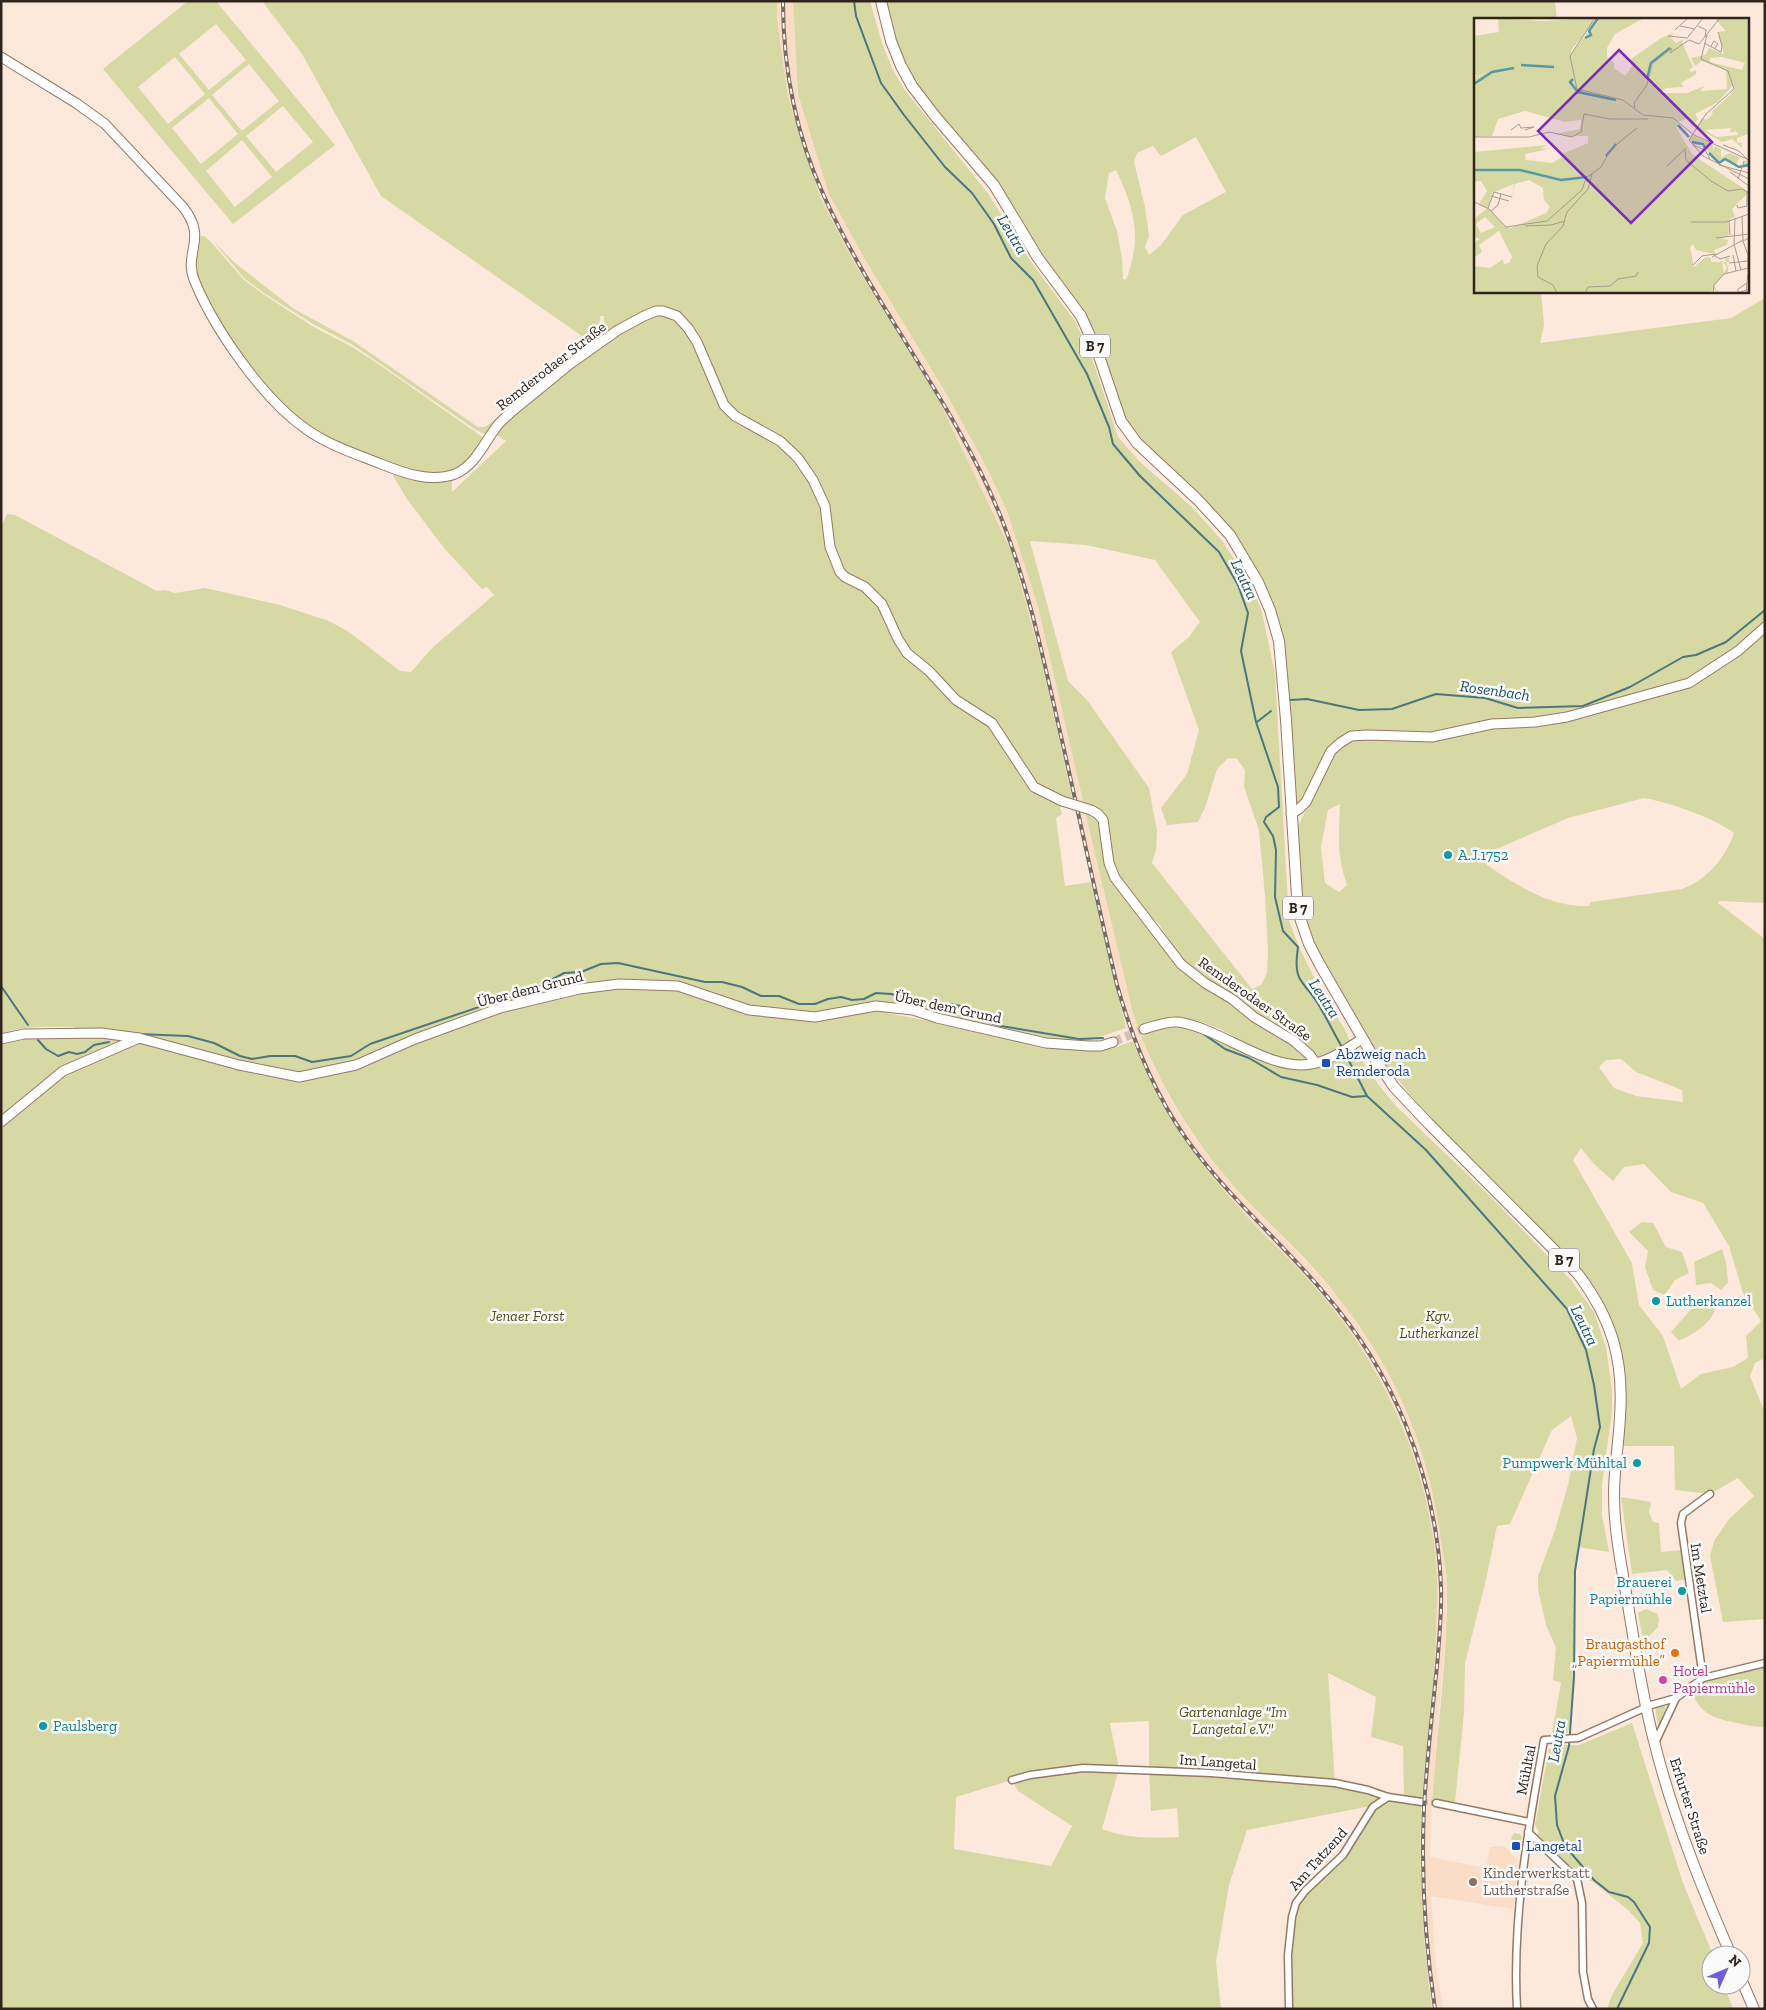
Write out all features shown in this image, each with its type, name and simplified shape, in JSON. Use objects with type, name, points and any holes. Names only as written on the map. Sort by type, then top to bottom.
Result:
[{"type":"main road","name":"B 7","points":[[881,1],[891,41],[901,66],[912,86],[994,185],[1038,258],[1081,316],[1090,334],[1121,421],[1149,455],[1216,519],[1230,535],[1258,582],[1270,610],[1279,641],[1286,720],[1296,898],[1303,929],[1320,965],[1362,1039]]},
{"type":"main road","name":"Erfurter Straße","points":[[1362,1039],[1381,1070],[1408,1102],[1560,1255],[1592,1293],[1609,1325],[1615,1346],[1621,1392],[1614,1475],[1614,1504],[1646,1707],[1654,1744],[1680,1828],[1727,1945]]},
{"type":"main road","points":[[1748,1995],[1754,2009]]},
{"type":"street","name":"Remderodaer Straße","points":[[1,57],[76,103],[105,124],[191,217],[196,229],[191,260],[194,282],[240,360],[289,415],[320,438],[391,468],[432,478],[447,476],[462,470],[474,460],[498,425],[510,413],[593,347],[618,330],[651,313],[663,311],[677,316],[697,342],[724,405],[735,416],[785,445],[798,458],[813,480],[825,506],[830,547],[840,572],[865,587],[882,604],[898,639],[907,653],[929,671],[956,700],[992,723],[1034,787],[1062,801],[1098,814],[1102,820],[1109,863],[1115,878],[1176,958],[1195,975],[1232,999],[1254,1017],[1294,1041],[1310,1055],[1315,1063]]},
{"type":"street","points":[[1292,814],[1306,802],[1331,751],[1351,736],[1432,737],[1492,724],[1535,722],[1567,717],[1689,683],[1738,651],[1765,627]]},
{"type":"street","name":"Über dem Grund","points":[[1,1039],[24,1034],[101,1033],[139,1038],[191,1053],[299,1078],[356,1065],[415,1039],[500,1008],[579,988],[619,984],[678,986],[749,1010],[815,1017],[876,1006],[913,1010],[937,1018],[1046,1043],[1101,1046],[1113,1042]]},
{"type":"street","points":[[1144,1029],[1176,1022],[1221,1036],[1280,1063],[1300,1065],[1315,1063],[1332,1057],[1362,1039]]},
{"type":"street","points":[[1,1122],[63,1071],[139,1038]]},
{"type":"street","name":"Im Metztal","points":[[1703,1678],[1681,1523],[1683,1514],[1710,1494]]},
{"type":"street","points":[[1654,1744],[1676,1698],[1703,1678],[1765,1663]]},
{"type":"street","name":"Mühltal","points":[[1529,1822],[1544,1740],[1578,1738],[1646,1707],[1676,1698]]},
{"type":"street","name":"Im Langetal","points":[[1012,1780],[1030,1774],[1083,1768],[1211,1773],[1335,1783],[1368,1790],[1388,1797],[1422,1802]]},
{"type":"street","name":"Am Tatzend","points":[[1288,2009],[1288,1955],[1292,1917],[1296,1903],[1305,1891],[1343,1855],[1373,1807],[1388,1797]]},
{"type":"street","points":[[1436,1803],[1529,1822],[1519,1907],[1515,1976],[1517,2009]]},
{"type":"street","points":[[1528,1832],[1577,1879],[1582,1903],[1583,1972],[1588,1999],[1593,2009]]},
{"type":"shaded area","points":[[777,1],[793,1],[798,94],[866,261],[947,395],[986,466],[1007,511],[1021,548],[1052,660],[1133,1013],[1154,1066],[1172,1102],[1194,1137],[1244,1197],[1316,1272],[1346,1307],[1372,1346],[1402,1399],[1426,1463],[1437,1509],[1447,1581],[1445,1642],[1431,1810],[1430,1857],[1486,1868],[1490,1847],[1504,1846],[1518,1861],[1513,1909],[1431,1896],[1436,1967],[1443,2009],[1432,2009],[1426,1968],[1422,1915],[1422,1802],[1432,1698],[1437,1582],[1428,1510],[1403,1427],[1383,1384],[1337,1313],[1307,1278],[1236,1205],[1209,1172],[1163,1107],[1144,1071],[1122,1016],[1042,663],[1012,554],[820,197],[788,97],[777,20]]},
{"type":"green space","points":[[188,1],[216,1],[335,145],[233,224],[103,69]],"holes":[[[216,24],[246,60],[209,90],[179,54]],[[175,57],[205,94],[168,124],[138,87]],[[249,64],[279,101],[242,131],[212,95]],[[209,98],[238,134],[201,164],[172,128]],[[283,106],[313,142],[276,172],[246,136]],[[242,140],[272,177],[235,207],[206,171]]]},
{"type":"green space","points":[[262,1],[777,1],[777,20],[788,97],[820,197],[856,266],[938,399],[1012,553],[1042,663],[1073,802],[1036,785],[1004,735],[958,698],[909,652],[891,614],[847,575],[836,558],[831,526],[800,456],[747,420],[727,403],[699,341],[671,310],[608,332],[604,327],[604,316],[600,316],[599,334],[592,345],[381,196],[302,54]]},
{"type":"green space","points":[[793,1],[870,1],[882,43],[892,68],[904,89],[987,192],[1031,262],[1075,321],[1092,358],[1118,437],[1140,462],[1192,507],[1210,527],[1223,542],[1252,586],[1262,612],[1275,674],[1289,920],[1310,969],[1350,1041],[1333,1053],[1319,1057],[1314,1056],[1206,981],[1170,947],[1168,938],[1159,924],[1153,919],[1148,918],[1116,877],[1106,825],[1084,805],[1038,606],[1007,511],[986,466],[947,395],[866,261],[829,194],[798,94]],"holes":[[[1030,541],[1086,545],[1155,560],[1200,622],[1189,637],[1171,652],[1199,730],[1187,774],[1161,808],[1167,825],[1198,822],[1205,808],[1217,769],[1228,758],[1237,759],[1245,770],[1244,787],[1259,830],[1268,953],[1267,973],[1261,985],[1252,989],[1152,863],[1156,850],[1157,831],[1149,788],[1087,700],[1068,681]]]},
{"type":"green space","points":[[886,1],[1555,1],[1557,18],[1474,18],[1474,292],[1541,292],[1544,325],[1540,343],[1731,318],[1765,298],[1765,903],[1719,901],[1718,903],[1765,939],[1765,1358],[1755,1363],[1750,1376],[1765,1413],[1765,1619],[1723,1622],[1710,1556],[1714,1541],[1729,1519],[1754,1496],[1738,1478],[1710,1494],[1675,1490],[1674,1446],[1621,1446],[1623,1411],[1603,1307],[1408,1092],[1385,1064],[1334,983],[1312,939],[1300,897],[1298,826],[1312,798],[1305,796],[1296,807],[1281,642],[1249,559],[1124,420],[1094,332],[1041,256],[997,182],[929,102],[905,64]],"holes":[[[1196,137],[1226,192],[1183,215],[1161,245],[1149,255],[1145,247],[1149,236],[1145,207],[1134,162],[1137,153],[1153,146],[1161,156]],[[1116,170],[1132,211],[1135,237],[1134,251],[1126,280],[1123,279],[1117,231],[1105,198],[1109,173]],[[1644,798],[1691,811],[1714,821],[1734,833],[1726,851],[1714,867],[1691,885],[1682,889],[1591,902],[1589,906],[1575,906],[1535,894],[1487,865],[1488,858],[1494,850],[1568,818]],[[1340,804],[1340,853],[1347,885],[1339,892],[1325,883],[1321,847],[1328,810]],[[1621,1059],[1636,1072],[1682,1090],[1683,1102],[1636,1096],[1614,1088],[1599,1067],[1606,1060]],[[1581,1148],[1594,1164],[1613,1181],[1624,1167],[1644,1164],[1671,1192],[1703,1203],[1729,1246],[1743,1293],[1761,1321],[1746,1336],[1748,1358],[1733,1367],[1701,1374],[1681,1389],[1663,1336],[1639,1305],[1632,1263],[1573,1160]]]},
{"type":"green space","points":[[201,236],[210,241],[244,280],[263,294],[312,326],[374,361],[484,438],[476,450],[466,462],[454,471],[439,474],[426,473],[372,457],[335,441],[309,426],[279,401],[254,372],[231,340],[199,287],[195,263],[197,247]]},
{"type":"green space","points":[[212,240],[235,263],[294,309],[353,341],[478,427],[485,427],[496,419],[495,424],[486,435],[476,430],[353,345],[313,324],[264,293],[245,279]]},
{"type":"green space","name":"Jenaer Forst","points":[[662,314],[675,319],[690,336],[718,400],[787,451],[810,481],[822,506],[827,547],[833,568],[837,574],[863,589],[880,606],[901,649],[985,719],[1027,782],[1058,802],[1062,814],[1056,818],[1065,886],[1091,882],[1126,1028],[1088,1041],[1047,1040],[937,1013],[886,1003],[886,1013],[1090,1050],[1116,1047],[1133,1041],[1142,1064],[1164,1106],[1190,1146],[1243,1213],[1306,1277],[1334,1309],[1380,1380],[1414,1457],[1433,1539],[1437,1587],[1436,1629],[1422,1799],[1404,1796],[1403,1746],[1371,1737],[1376,1697],[1328,1673],[1335,1783],[1381,1797],[1371,1806],[1247,1830],[1229,1885],[1216,1962],[1221,2009],[1,2009],[1,1127],[65,1076],[85,1065],[89,1057],[1,1119],[1,1039],[78,1035],[74,1027],[28,1028],[1,1034],[1,527],[7,514],[15,515],[157,591],[165,590],[175,593],[205,588],[280,605],[329,621],[349,632],[400,671],[411,672],[432,648],[494,595],[487,587],[482,589],[444,548],[407,499],[393,476],[395,474],[423,482],[452,480],[452,492],[506,441],[495,434],[500,426],[577,362],[620,332],[641,321]],"holes":[[[1149,1721],[1151,1811],[1177,1808],[1179,1837],[1150,1838],[1130,1836],[1102,1829],[1119,1769],[1110,1723]],[[1012,1780],[1018,1791],[1072,1826],[1051,1866],[954,1849],[956,1797]]]},
{"type":"green space","points":[[1085,811],[1099,818],[1108,864],[1175,959],[1289,1038],[1309,1060],[1292,1062],[1258,1050],[1220,1029],[1199,1021],[1180,1019],[1139,1029],[1133,1013]]},
{"type":"green space","name":"Kgv. Lutherkanzel","points":[[1176,1027],[1208,1036],[1269,1063],[1289,1069],[1315,1068],[1339,1058],[1354,1049],[1381,1088],[1397,1107],[1489,1195],[1571,1280],[1594,1312],[1606,1347],[1612,1390],[1612,1412],[1602,1485],[1602,1515],[1609,1552],[1578,1547],[1575,1594],[1574,1687],[1568,1733],[1552,1733],[1561,1683],[1553,1680],[1556,1648],[1546,1625],[1538,1589],[1538,1576],[1555,1530],[1568,1485],[1577,1438],[1571,1416],[1552,1430],[1510,1524],[1497,1526],[1486,1580],[1465,1663],[1464,1713],[1455,1802],[1436,1799],[1432,1803],[1444,1665],[1447,1583],[1435,1502],[1426,1465],[1414,1430],[1384,1365],[1343,1303],[1309,1263],[1226,1177],[1184,1120],[1161,1080],[1141,1036],[1155,1030]]},
{"type":"green space","points":[[1642,1222],[1653,1223],[1666,1247],[1682,1252],[1689,1273],[1675,1280],[1665,1295],[1653,1290],[1645,1267],[1648,1251],[1629,1232]]},
{"type":"green space","points":[[1722,1249],[1726,1262],[1728,1282],[1721,1290],[1711,1283],[1696,1285],[1694,1262]]},
{"type":"green space","points":[[1710,1296],[1716,1304],[1711,1317],[1703,1327],[1679,1341],[1671,1332],[1694,1306]]},
{"type":"green space","points":[[1621,1497],[1651,1502],[1649,1512],[1653,1522],[1659,1523],[1661,1552],[1682,1550],[1687,1579],[1676,1581],[1667,1570],[1632,1574]]},
{"type":"green space","points":[[1646,1609],[1657,1614],[1659,1619],[1658,1627],[1645,1640],[1643,1639],[1638,1613]]},
{"type":"green space","points":[[1765,1665],[1765,1727],[1714,1717],[1698,1705],[1690,1690],[1703,1678]]},
{"type":"green space","points":[[1666,1704],[1659,1731],[1655,1708]]},
{"type":"green space","points":[[1632,1723],[1683,1883],[1709,1945],[1701,1945],[1701,1995],[1728,1995],[1733,2009],[1607,2009],[1612,1995],[1643,1943],[1640,1923],[1628,1910],[1592,1881],[1579,1879],[1537,1834],[1539,1832],[1535,1825],[1549,1749],[1557,1745],[1579,1745]]},
{"type":"green space","points":[[1389,1801],[1421,1805],[1422,1907],[1432,2009],[1291,2009],[1290,1990],[1295,1922],[1301,1902],[1315,1885],[1344,1857],[1375,1808]]},
{"type":"green space","points":[[1514,1833],[1520,1834],[1522,1837],[1519,1847],[1511,1839]]},
{"type":"waterway","name":"Leutra","points":[[854,1],[856,16],[881,83],[945,167],[972,193],[994,224],[1011,258],[1033,280],[1087,374],[1109,427],[1113,444],[1140,476],[1219,552],[1238,585],[1248,613],[1241,651],[1256,722],[1278,787],[1279,807],[1266,817],[1264,822],[1273,836],[1276,850],[1275,897],[1283,931],[1298,947],[1298,976],[1315,998],[1343,1049]]},
{"type":"waterway","name":"Rosenbach","points":[[1290,700],[1307,699],[1359,710],[1392,709],[1436,694],[1485,698],[1518,708],[1583,706],[1630,687],[1683,657],[1696,655],[1726,642],[1765,610]]},
{"type":"waterway","name":"Rosenbach","points":[[1257,722],[1271,711]]},
{"type":"waterway","points":[[137,1034],[188,1036],[214,1043],[240,1056],[252,1059],[270,1056],[295,1056],[312,1062],[351,1056],[370,1044],[538,987],[564,973],[581,972],[601,964],[618,963],[705,982],[722,982],[742,987],[761,996],[779,996],[799,1004],[815,1004],[841,997],[852,1000],[864,999],[876,993],[891,994],[937,1006],[951,1004],[965,1007],[982,1020],[1001,1026],[1079,1039],[1103,1038]]},
{"type":"waterway","points":[[1,986],[28,1025]]},
{"type":"waterway","points":[[1202,1033],[1225,1049],[1249,1058],[1281,1077],[1317,1085],[1352,1097],[1367,1096]]},
{"type":"waterway","points":[[38,1040],[46,1049],[58,1056],[69,1052],[77,1054],[85,1052],[94,1045],[109,1042]]},
{"type":"waterway","name":"Leutra","points":[[1345,1053],[1367,1096],[1426,1150],[1567,1309],[1586,1350],[1594,1385],[1600,1427],[1594,1449],[1575,1571],[1574,1677],[1569,1746],[1555,1796],[1557,1825],[1565,1846],[1594,1880],[1609,1892],[1628,1897],[1634,1902],[1650,1927],[1649,1943],[1617,2009]]},
{"type":"tunnel","points":[[1113,1042],[1144,1029]]},
{"type":"tunnel","points":[[1422,1802],[1436,1803]]},
{"type":"railway","points":[[783,1],[785,51],[793,101],[814,173],[844,237],[866,277],[960,433],[981,473],[1010,540],[1040,644],[1117,985],[1139,1051],[1170,1114],[1196,1152],[1227,1189],[1309,1276],[1360,1339],[1389,1389],[1405,1423],[1419,1463],[1434,1524],[1441,1587],[1437,1666],[1423,1832],[1425,1908],[1435,2009]]},
{"type":"place","name":"A.J.1752","points":[[1448,855]]},
{"type":"place","name":"Abzweig nach Remderoda","points":[[1326,1063]]},
{"type":"place","name":"Lutherkanzel","points":[[1656,1301]]},
{"type":"place","name":"Pumpwerk Mühltal","points":[[1637,1463]]},
{"type":"place","name":"Brauerei Papiermühle","points":[[1682,1591]]},
{"type":"place","name":"Braugasthof „Papiermühle”","points":[[1675,1653]]},
{"type":"place","name":"Hotel Papiermühle","points":[[1663,1680]]},
{"type":"place","name":"Paulsberg","points":[[43,1726]]},
{"type":"place","name":"Langetal","points":[[1516,1846]]},
{"type":"place","name":"Kinderwerkstatt Lutherstraße","points":[[1473,1882]]},
{"type":"park label","name":"Gartenanlage \"Im Langetal e.V.\"","points":[[1233,1720]]}]
